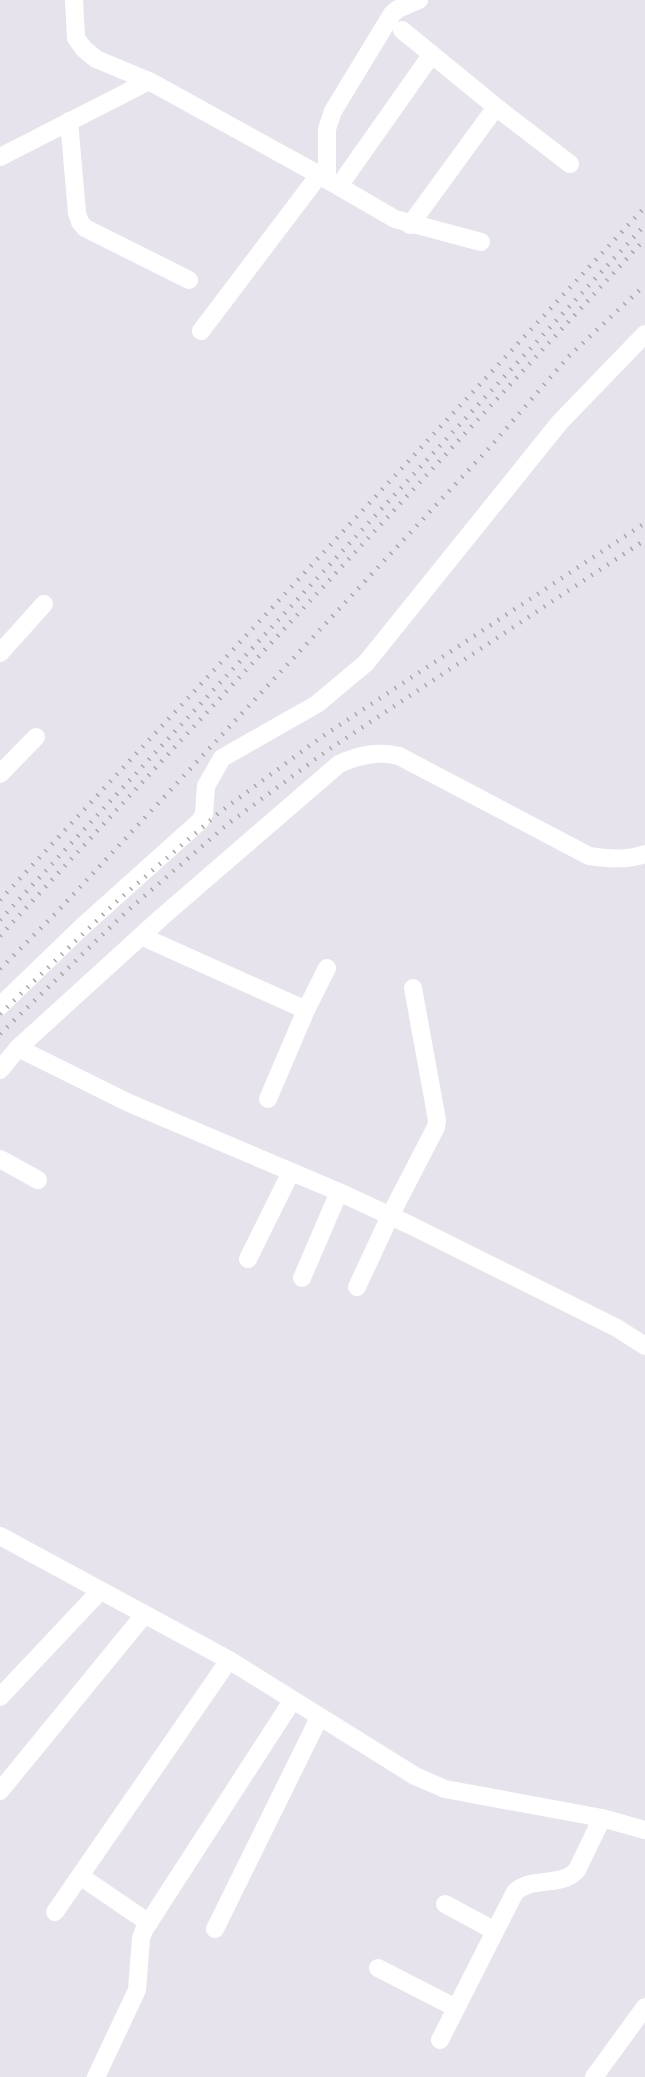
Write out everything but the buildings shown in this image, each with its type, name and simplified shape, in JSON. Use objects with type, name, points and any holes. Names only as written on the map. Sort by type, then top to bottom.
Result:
[{"type":"street","points":[[74,0],[76,38],[96,59],[149,81],[395,219],[410,225],[481,242]]},
{"type":"street","points":[[328,180],[327,129],[333,111],[392,14],[419,0]]},
{"type":"street","points":[[402,30],[570,164]]},
{"type":"street","points":[[201,331],[432,54]]},
{"type":"street","points":[[0,157],[149,81]]},
{"type":"street","points":[[410,225],[496,107]]},
{"type":"street","points":[[69,121],[77,213],[80,222],[85,228],[189,280]]},
{"type":"street","points":[[0,1006],[83,926],[200,821],[204,814],[206,786],[222,758],[317,704],[366,663],[560,422],[645,334]]},
{"type":"street","points":[[0,653],[44,604]]},
{"type":"street","points":[[0,774],[36,738]]},
{"type":"street","points":[[0,1070],[18,1048],[141,936],[339,764],[372,753],[399,756],[589,856],[610,860],[645,854]]},
{"type":"street","points":[[141,936],[306,1010]]},
{"type":"street","points":[[268,1098],[327,968]]},
{"type":"street","points":[[357,1287],[390,1216],[436,1127],[437,1120],[413,988]]},
{"type":"street","points":[[18,1048],[129,1103],[390,1216],[617,1328],[645,1346]]},
{"type":"street","points":[[0,1159],[38,1180]]},
{"type":"street","points":[[248,1259],[291,1172]]},
{"type":"street","points":[[302,1278],[339,1192]]},
{"type":"street","points":[[1,1539],[229,1660],[415,1776],[445,1789],[602,1818],[645,1830]]},
{"type":"street","points":[[0,1697],[100,1591]]},
{"type":"street","points":[[2,1786],[144,1615]]},
{"type":"street","points":[[55,1912],[229,1660]]},
{"type":"street","points":[[96,2077],[137,1990],[141,1938],[292,1701]]},
{"type":"street","points":[[214,1929],[320,1718]]},
{"type":"street","points":[[440,2040],[515,1892],[520,1888],[572,1876],[602,1818]]},
{"type":"street","points":[[80,1876],[149,1923]]},
{"type":"street","points":[[445,1904],[495,1931]]},
{"type":"street","points":[[378,1968],[456,2008]]},
{"type":"street","points":[[600,2075],[645,2007]]},
{"type":"railway","points":[[0,900],[645,207]]},
{"type":"railway","points":[[0,920],[645,225]]},
{"type":"railway","points":[[0,936],[645,239]]},
{"type":"railway","points":[[0,969],[56,913],[491,446],[568,357],[645,285]]},
{"type":"railway","points":[[0,1014],[116,902],[220,812],[320,738],[645,523]]},
{"type":"railway","points":[[0,1034],[126,912],[229,823],[328,750],[645,540]]}]
